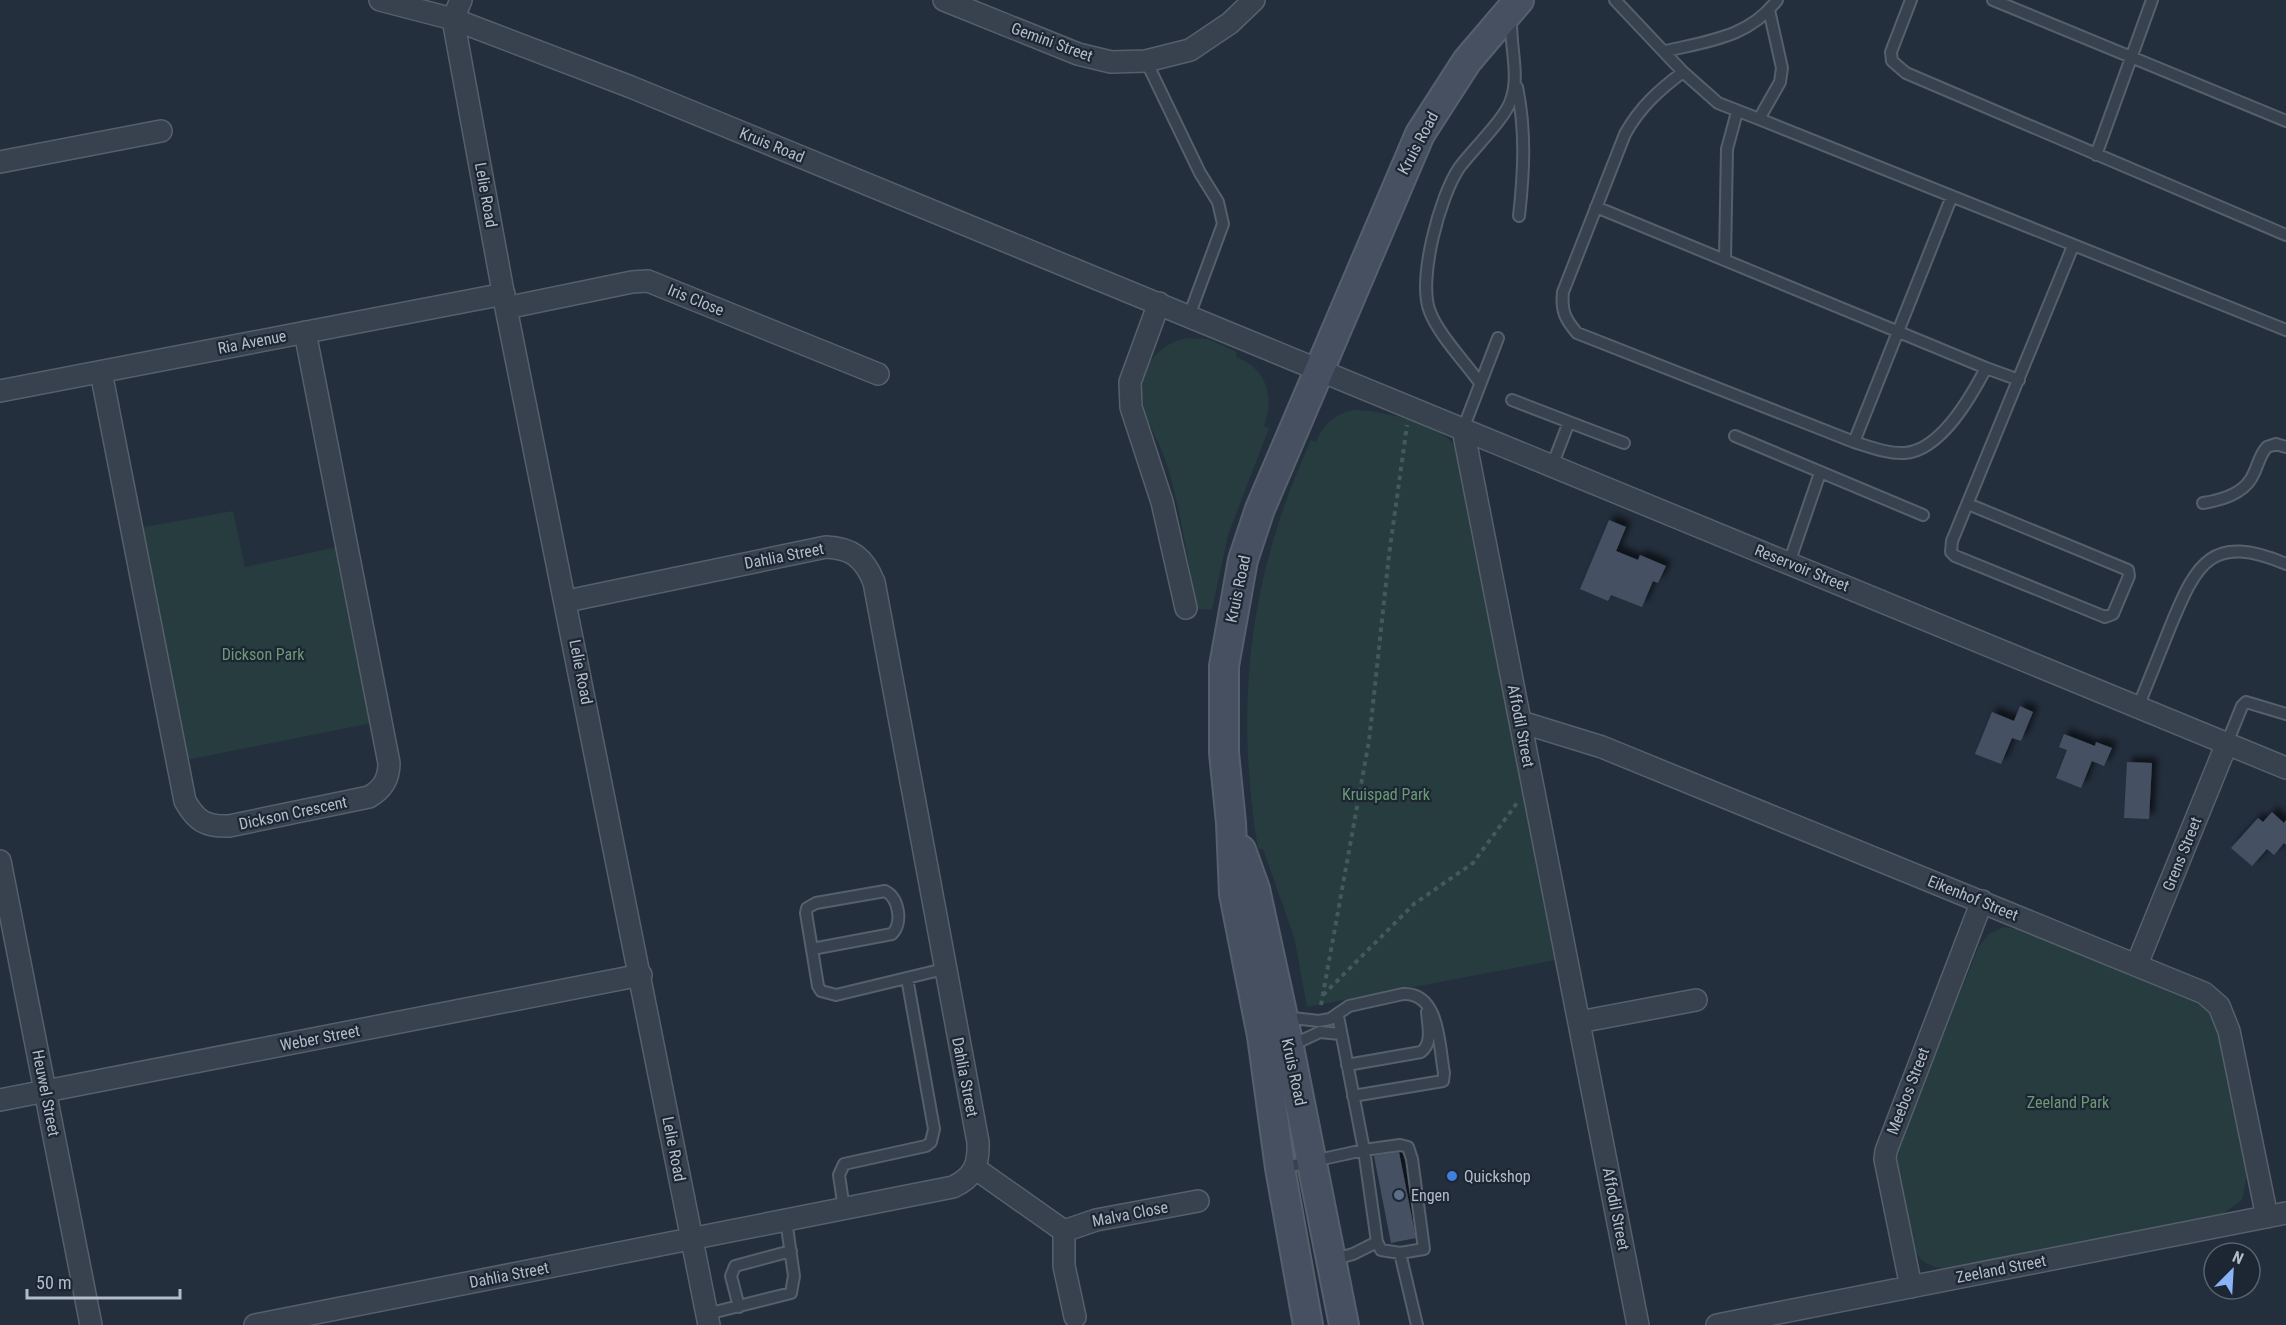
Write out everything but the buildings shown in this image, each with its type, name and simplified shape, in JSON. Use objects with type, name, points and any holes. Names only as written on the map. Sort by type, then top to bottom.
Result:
[{"type":"street","name":"Kruis Road","points":[[380,0],[457,9],[631,87],[1318,369]]},
{"type":"street","name":"Gemini Street","points":[[944,0],[1078,54],[1111,62],[1146,61],[1190,50],[1230,23],[1254,0]]},
{"type":"street","name":"Kruis Road","points":[[1308,1325],[1280,1168],[1262,1036],[1234,894],[1231,823],[1224,753],[1224,683],[1233,609],[1243,560],[1257,518],[1318,369],[1420,134],[1467,61],[1515,3]]},
{"type":"street","name":"Lelie Road","points":[[457,9],[505,301],[567,601],[708,1320]]},
{"type":"street","points":[[0,162],[161,131]]},
{"type":"street","name":"Iris Close","points":[[505,301],[648,281],[878,374]]},
{"type":"street","name":"Ria Avenue","points":[[0,391],[305,332],[505,301]]},
{"type":"street","points":[[1159,303],[1130,382],[1131,406],[1162,502],[1186,609]]},
{"type":"street","name":"Dickson Crescent","points":[[101,372],[185,801],[202,823],[229,826],[369,797],[379,791],[389,774],[389,763],[305,332]]},
{"type":"street","name":"Reservoir Street","points":[[1318,369],[2286,768]]},
{"type":"street","name":"Affodil Street","points":[[1463,429],[1638,1325]]},
{"type":"street","name":"Dahlia Street","points":[[255,1325],[953,1187],[966,1181],[976,1169],[978,1142],[944,969],[925,850],[874,582],[867,565],[858,555],[843,548],[826,547],[567,601]]},
{"type":"street","name":"Eikenhof Street","points":[[1521,722],[1602,747],[2204,993],[2219,1006],[2225,1018],[2276,1215]]},
{"type":"street","name":"Grens Street","points":[[2137,964],[2227,743]]},
{"type":"street","name":"Kruis Road","points":[[1231,823],[1255,889],[1283,1017],[1344,1325]]},
{"type":"street","name":"Heuwel Street","points":[[0,861],[91,1325]]},
{"type":"street","name":"Meebos Street","points":[[1911,1287],[1885,1159],[1886,1151],[1982,902]]},
{"type":"street","name":"Weber Street","points":[[0,1100],[641,975]]},
{"type":"street","points":[[1579,1023],[1696,1000]]},
{"type":"street","points":[[976,1169],[1064,1231],[1064,1266],[1075,1317]]},
{"type":"street","name":"Malva Close","points":[[1064,1231],[1089,1221],[1198,1201]]},
{"type":"street","name":"Zeeland Street","points":[[1716,1325],[2276,1215]]},
{"type":"lane","points":[[1615,0],[1666,51],[1683,72],[1719,103],[1737,112],[1759,118],[2286,330]]},
{"type":"lane","points":[[1666,51],[1738,34],[1769,10],[1777,0]]},
{"type":"lane","points":[[1911,0],[1891,52],[1892,61],[1896,67],[2286,235]]},
{"type":"lane","points":[[1993,0],[2286,121]]},
{"type":"lane","points":[[2096,155],[2152,0]]},
{"type":"lane","points":[[1515,3],[1510,42],[1522,111],[1525,162],[1519,216]]},
{"type":"lane","points":[[1759,118],[1780,82],[1782,68],[1769,10]]},
{"type":"lane","points":[[1146,61],[1200,173],[1218,202],[1223,224],[1189,316]]},
{"type":"lane","points":[[1683,72],[1653,95],[1637,113],[1625,134],[1563,292],[1561,308],[1565,320],[1577,333],[1854,442],[1892,452],[1904,453],[1920,449],[1937,439],[1972,394],[1986,368]]},
{"type":"lane","points":[[1480,382],[1430,312],[1426,281],[1439,211],[1447,188],[1458,170],[1510,103],[1516,84]]},
{"type":"lane","points":[[1725,260],[1727,149],[1737,112]]},
{"type":"lane","points":[[1854,442],[1952,196]]},
{"type":"lane","points":[[1596,207],[2019,380]]},
{"type":"lane","points":[[1968,504],[2128,570],[2129,576],[2113,614],[2105,617],[1955,556],[1951,552],[1952,541],[2073,246]]},
{"type":"lane","points":[[1463,429],[1498,338]]},
{"type":"lane","points":[[1512,400],[1624,443]]},
{"type":"lane","points":[[1552,466],[1569,422]]},
{"type":"lane","points":[[1735,436],[1923,515]]},
{"type":"lane","points":[[2203,503],[2217,501],[2244,488],[2250,482],[2267,447],[2276,444],[2286,447]]},
{"type":"lane","points":[[1789,563],[1820,473]]},
{"type":"lane","points":[[2138,707],[2189,581],[2205,561],[2220,554],[2246,552],[2286,564]]},
{"type":"lane","points":[[2227,743],[2242,706],[2246,702],[2286,714]]},
{"type":"lane","points":[[812,949],[892,934],[898,925],[894,896],[885,891],[810,905],[806,913],[818,986],[827,994],[944,969]]},
{"type":"lane","points":[[844,1209],[839,1175],[844,1164],[926,1146],[933,1136],[934,1129],[907,978]]},
{"type":"lane","points":[[1283,1017],[1319,1021],[1338,1016],[1349,1006],[1403,994],[1412,994],[1425,1000],[1434,1018],[1444,1073],[1441,1083],[1353,1096]]},
{"type":"lane","points":[[1347,1065],[1425,1049],[1429,1039],[1425,1000]]},
{"type":"lane","points":[[1280,1168],[1364,1150],[1400,1145],[1410,1151],[1424,1249],[1400,1253],[1381,1250],[1377,1242],[1364,1150],[1338,1016]]},
{"type":"lane","points":[[1288,1047],[1320,1032],[1340,1034]]},
{"type":"lane","points":[[708,1320],[739,1307],[792,1293],[794,1287],[786,1220]]},
{"type":"lane","points":[[1332,1260],[1353,1254],[1377,1242]]},
{"type":"lane","points":[[739,1307],[731,1276],[735,1266],[791,1251]]},
{"type":"lane","points":[[1400,1253],[1417,1325]]},
{"type":"path","points":[[1319,1021],[1369,741],[1389,555],[1410,407]]},
{"type":"path","points":[[1323,995],[1414,904],[1473,863],[1532,781]]},
{"type":"green space","points":[[1208,339],[1237,352],[1236,357],[1247,362],[1261,376],[1266,385],[1269,404],[1264,426],[1269,428],[1228,535],[1212,610],[1197,609],[1172,482],[1142,398],[1144,378],[1156,354],[1179,340]]},
{"type":"green space","name":"Kruispad Park","points":[[1353,410],[1378,412],[1409,419],[1437,431],[1456,447],[1556,960],[1307,1007],[1294,937],[1263,849],[1258,849],[1247,742],[1248,691],[1252,640],[1261,590],[1273,541],[1290,491],[1311,440],[1316,442],[1330,421]]},
{"type":"green space","name":"Dickson Park","points":[[233,511],[245,567],[337,547],[372,723],[186,760],[139,528]]},
{"type":"green space","name":"Zeeland Park","points":[[2004,927],[2022,930],[2195,1001],[2210,1014],[2218,1032],[2247,1176],[2242,1200],[2224,1213],[2148,1231],[1945,1268],[1930,1265],[1919,1257],[1913,1248],[1897,1166],[1898,1147],[1979,946],[1989,934]]},
{"type":"place","name":"Quickshop","points":[[1452,1176]]},
{"type":"place","name":"Engen","points":[[1399,1195]]}]
